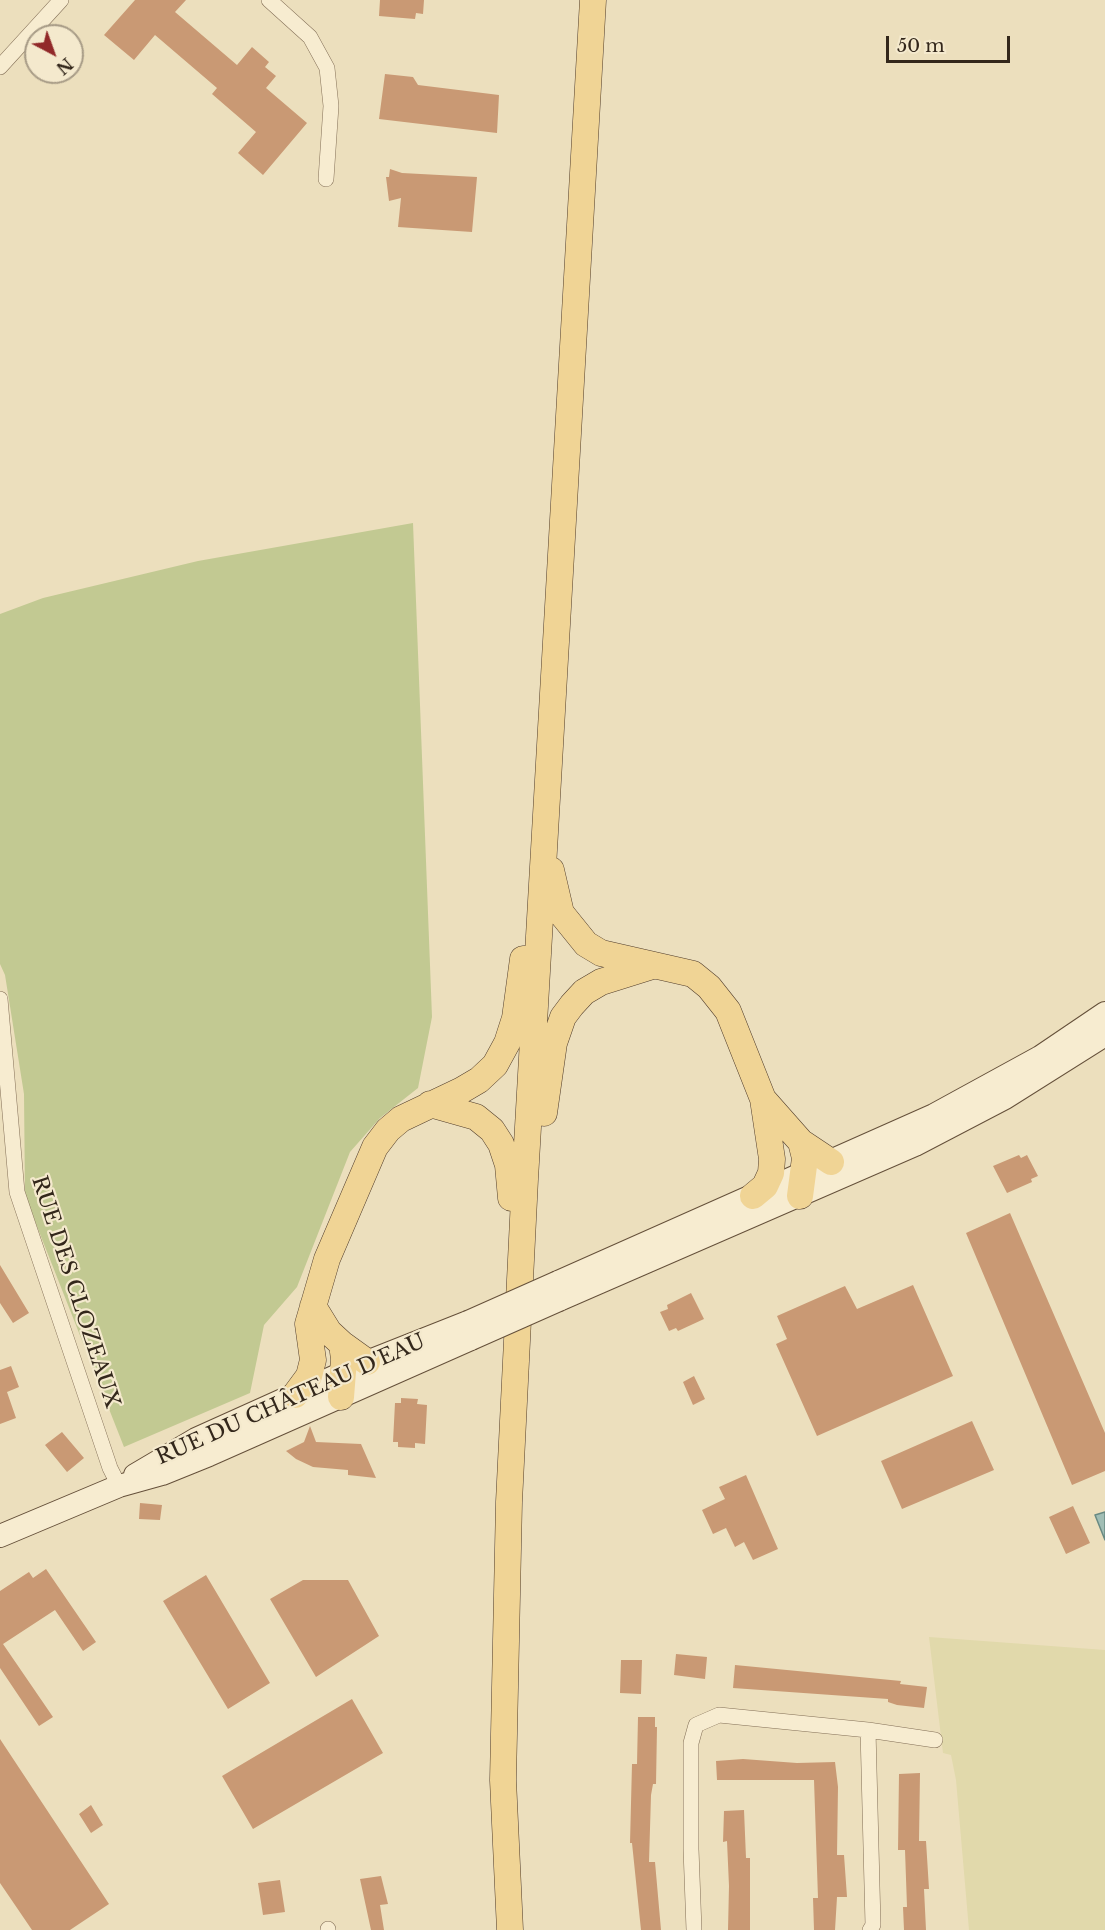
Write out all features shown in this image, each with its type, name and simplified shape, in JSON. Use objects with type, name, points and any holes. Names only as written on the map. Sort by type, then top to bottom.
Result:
[{"type":"main road","points":[[510,1930],[503,1780],[504,1674],[525,1179],[593,0]]},
{"type":"main road","points":[[545,844],[561,913],[586,944],[601,952],[693,974],[710,987],[728,1011],[763,1099],[772,1159],[771,1173],[765,1186],[753,1196]]},
{"type":"main road","points":[[330,1378],[308,1324],[327,1259],[375,1147],[388,1130],[401,1119],[479,1080],[495,1065],[507,1043],[514,1018],[524,949],[539,935]]},
{"type":"main road","points":[[525,1179],[539,1145],[554,1044],[563,1017],[584,992],[601,982],[655,965]]},
{"type":"main road","points":[[469,1331],[796,1184],[831,1162],[888,1137],[987,1088],[1105,1013]]},
{"type":"main road","points":[[559,1291],[753,1196],[877,1163],[1005,1098],[1105,1035]]},
{"type":"main road","points":[[763,1099],[801,1143],[831,1162]]},
{"type":"main road","points":[[430,1104],[476,1118],[492,1130],[501,1144],[508,1165],[511,1196],[523,1233]]},
{"type":"main road","points":[[796,1184],[805,1158],[801,1143]]},
{"type":"main road","points":[[772,1159],[796,1184]]},
{"type":"main road","points":[[313,1306],[329,1332],[367,1362]]},
{"type":"main road","name":"RUE DU CHÂTEAU D'EAU","points":[[330,1378],[469,1331]]},
{"type":"main road","name":"RUE DU CHÂTEAU D'EAU","points":[[0,1536],[119,1486],[181,1467],[330,1378],[367,1362],[469,1331]]},
{"type":"main road","points":[[330,1378],[342,1344]]},
{"type":"main road","points":[[295,1395],[309,1376],[330,1378]]},
{"type":"main road","name":"RUE DU CHÂTEAU D'EAU","points":[[119,1486],[157,1460],[196,1439],[295,1395]]},
{"type":"street","points":[[0,67],[61,0]]},
{"type":"street","points":[[269,0],[310,37],[327,68],[331,106],[326,178]]},
{"type":"street","name":"RUE DES CLOZEAUX","points":[[0,999],[6,1163],[110,1468],[119,1486]]},
{"type":"street","points":[[694,1930],[691,1767],[692,1743],[696,1725],[719,1715],[868,1730],[935,1740]]},
{"type":"street","points":[[868,1730],[873,1925],[870,1930]]},
{"type":"shaded area","points":[[929,1637],[1105,1650],[1105,1930],[969,1930],[956,1780],[951,1755],[943,1753]]},
{"type":"green space","points":[[413,523],[432,1017],[418,1088],[380,1118],[350,1152],[297,1287],[264,1325],[250,1393],[124,1447],[25,1196],[24,1094],[5,975],[0,964],[0,614],[43,598],[198,561]]},
{"type":"water","points":[[1105,1512],[1105,1540],[1095,1515]]},
{"type":"building","points":[[135,0],[186,0],[175,12],[237,65],[252,47],[269,62],[265,67],[276,76],[266,88],[307,123],[263,175],[238,153],[256,132],[212,94],[217,88],[155,35],[134,60],[104,35]]},
{"type":"building","points":[[380,0],[424,0],[423,14],[416,13],[415,19],[379,16]]},
{"type":"building","points":[[385,74],[413,77],[418,85],[499,95],[497,133],[379,119]]},
{"type":"building","points":[[390,169],[402,173],[477,177],[472,232],[398,227],[401,198],[389,201],[386,177],[389,177]]},
{"type":"building","points":[[1019,1155],[1021,1158],[1027,1155],[1038,1176],[1031,1179],[1032,1182],[1007,1193],[993,1166]]},
{"type":"building","points":[[1010,1213],[1105,1433],[1105,1471],[1072,1485],[966,1233]]},
{"type":"building","points":[[0,1265],[29,1313],[13,1323],[0,1303]]},
{"type":"building","points":[[913,1285],[953,1376],[817,1436],[776,1344],[787,1339],[777,1316],[845,1286],[857,1309]]},
{"type":"building","points":[[691,1293],[704,1319],[678,1331],[676,1328],[669,1331],[660,1312],[668,1309],[667,1305]]},
{"type":"building","points":[[11,1366],[19,1387],[7,1392],[16,1418],[0,1424],[0,1370]]},
{"type":"building","points":[[694,1376],[705,1399],[693,1405],[683,1382]]},
{"type":"building","points":[[401,1398],[418,1399],[417,1404],[427,1405],[425,1444],[415,1443],[415,1448],[398,1447],[398,1442],[393,1442],[395,1403],[401,1403]]},
{"type":"building","points":[[972,1421],[994,1470],[902,1509],[881,1461]]},
{"type":"building","points":[[310,1426],[316,1442],[361,1444],[376,1478],[348,1475],[348,1470],[313,1467],[286,1451],[304,1442]]},
{"type":"building","points":[[62,1432],[84,1458],[67,1472],[45,1445]]},
{"type":"building","points":[[746,1475],[778,1549],[753,1560],[744,1542],[735,1547],[726,1528],[713,1534],[702,1510],[725,1499],[719,1487]]},
{"type":"building","points":[[140,1503],[162,1505],[160,1520],[139,1519]]},
{"type":"building","points":[[1073,1506],[1090,1543],[1066,1554],[1049,1517]]},
{"type":"building","points":[[46,1569],[96,1642],[83,1651],[55,1610],[3,1644],[53,1717],[39,1726],[0,1668],[0,1591],[29,1572],[33,1578]]},
{"type":"building","points":[[206,1575],[270,1683],[228,1709],[163,1601]]},
{"type":"building","points":[[303,1580],[348,1580],[379,1636],[316,1677],[270,1599]]},
{"type":"building","points":[[676,1654],[707,1657],[705,1679],[674,1675]]},
{"type":"building","points":[[621,1660],[642,1660],[641,1694],[620,1693]]},
{"type":"building","points":[[735,1665],[901,1681],[900,1684],[927,1687],[924,1708],[897,1705],[888,1702],[888,1699],[733,1688]]},
{"type":"building","points":[[352,1699],[383,1753],[253,1829],[222,1776]]},
{"type":"building","points":[[638,1717],[655,1717],[655,1727],[657,1727],[656,1784],[653,1784],[651,1795],[649,1862],[655,1862],[661,1930],[641,1930],[632,1843],[630,1843],[632,1764],[637,1764]]},
{"type":"building","points":[[0,1739],[109,1904],[70,1930],[32,1930],[0,1883]]},
{"type":"building","points":[[743,1759],[797,1763],[835,1762],[838,1787],[837,1855],[844,1855],[847,1897],[837,1897],[835,1930],[814,1930],[813,1898],[818,1898],[814,1780],[717,1780],[716,1761]]},
{"type":"building","points":[[920,1773],[919,1841],[926,1841],[929,1889],[924,1889],[926,1930],[904,1930],[903,1907],[907,1907],[905,1850],[898,1850],[899,1774]]},
{"type":"building","points":[[91,1805],[103,1825],[91,1833],[79,1814]]},
{"type":"building","points":[[744,1810],[746,1858],[750,1858],[750,1930],[728,1930],[729,1886],[727,1841],[723,1842],[724,1811]]},
{"type":"building","points":[[381,1876],[388,1904],[380,1905],[384,1930],[371,1930],[360,1879]]},
{"type":"building","points":[[280,1880],[285,1912],[263,1915],[258,1883]]}]
